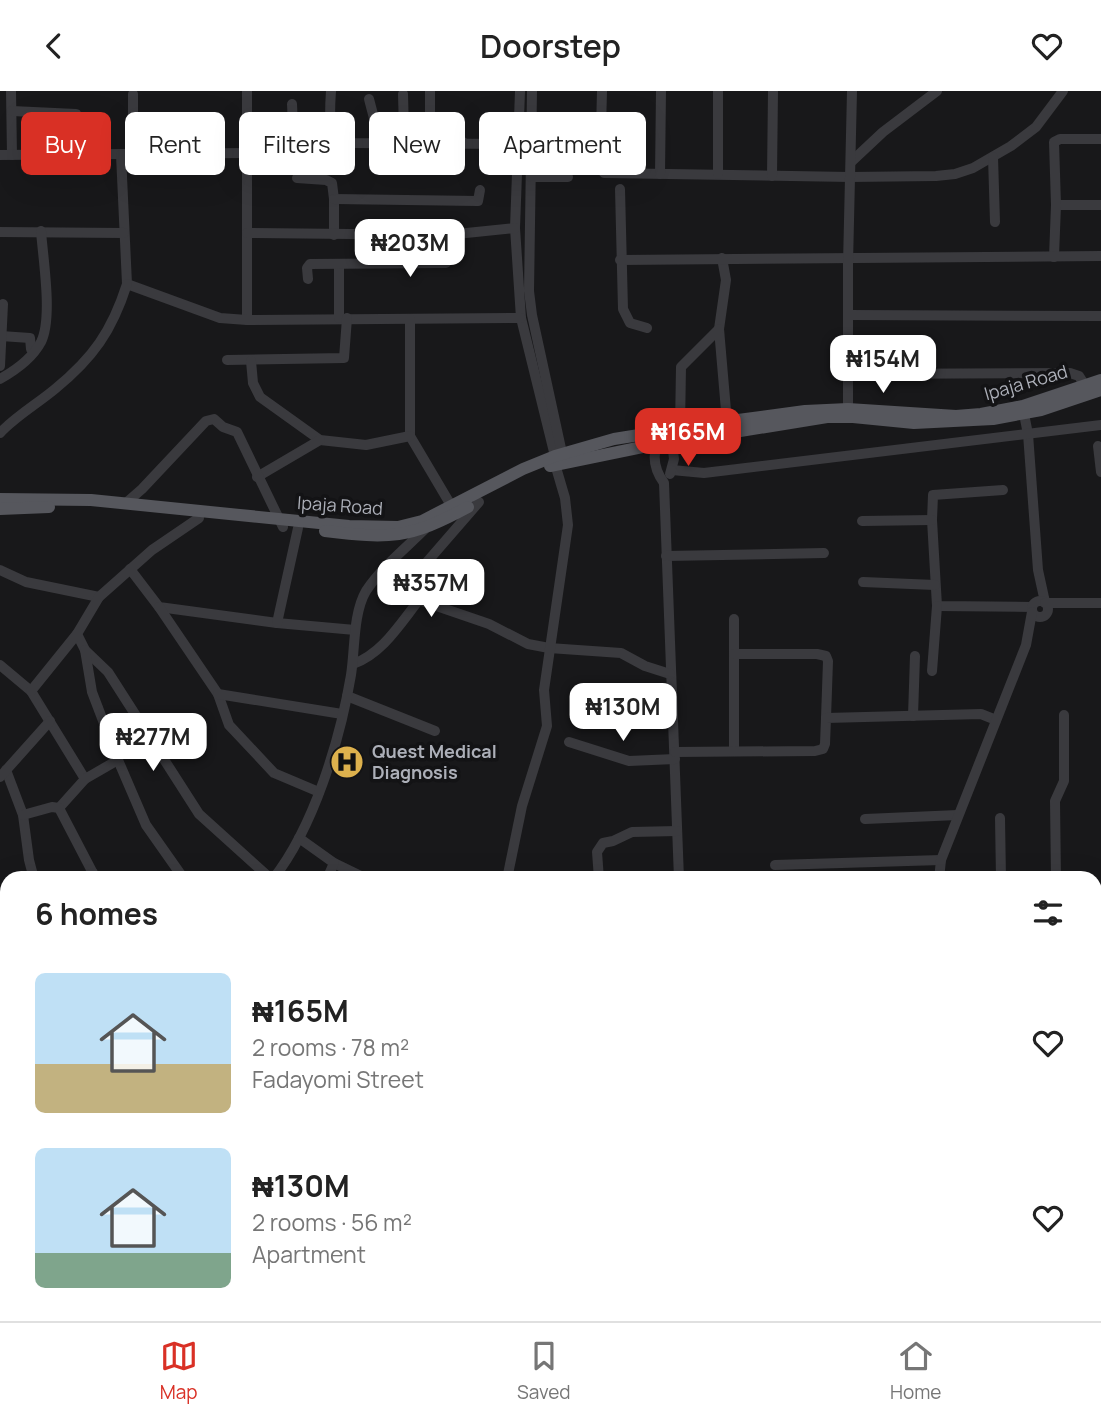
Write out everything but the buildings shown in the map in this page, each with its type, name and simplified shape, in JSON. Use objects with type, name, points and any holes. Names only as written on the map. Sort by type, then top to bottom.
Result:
[{"type":"main road","name":"Ipaja Road","points":[[668,437],[727,422],[805,411],[848,409],[930,416],[981,414],[1023,405],[1101,380]]},
{"type":"main road","name":"Ipaja Road","points":[[0,509],[85,507],[199,518],[398,527],[422,521],[523,469],[557,458],[668,437],[827,417],[914,423],[993,419],[1041,411],[1101,390]]},
{"type":"main road","name":"Ipaja Road","points":[[0,499],[126,503],[376,537],[411,534],[425,529],[557,458]]},
{"type":"street","points":[[11,91],[12,155]]},
{"type":"street","points":[[247,91],[247,112]]},
{"type":"street","points":[[330,112],[331,91]]},
{"type":"street","points":[[430,91],[430,112]]},
{"type":"street","points":[[519,112],[520,91]]},
{"type":"street","points":[[509,871],[522,806],[547,726],[544,690],[568,525],[529,291],[532,91]]},
{"type":"street","points":[[602,91],[602,172],[850,177],[955,174],[973,168],[1036,127],[1059,92]]},
{"type":"street","points":[[660,174],[661,91]]},
{"type":"street","points":[[718,91],[718,174]]},
{"type":"street","points":[[772,176],[773,91]]},
{"type":"street","points":[[848,409],[852,91]]},
{"type":"street","points":[[851,162],[883,132],[937,91]]},
{"type":"street","points":[[133,94],[133,112]]},
{"type":"street","points":[[403,94],[403,112]]},
{"type":"street","points":[[369,99],[372,112]]},
{"type":"street","points":[[292,104],[292,112]]},
{"type":"street","points":[[12,111],[33,112]]},
{"type":"street","points":[[1054,257],[1054,145],[1056,140],[1101,139]]},
{"type":"street","points":[[355,144],[479,144]]},
{"type":"street","points":[[0,155],[21,155]]},
{"type":"street","points":[[111,155],[125,155]]},
{"type":"street","points":[[0,433],[56,388],[101,343],[118,311],[127,285],[121,155]]},
{"type":"street","points":[[993,157],[995,222]]},
{"type":"street","points":[[247,320],[248,175]]},
{"type":"street","points":[[517,175],[515,228],[521,319],[557,458]]},
{"type":"street","points":[[531,177],[568,177]]},
{"type":"street","points":[[297,178],[326,180],[332,183],[334,235]]},
{"type":"street","points":[[621,189],[620,260],[623,309],[626,319],[646,328]]},
{"type":"street","points":[[334,199],[478,201],[480,190]]},
{"type":"street","points":[[1056,205],[1101,205]]},
{"type":"street","points":[[247,233],[447,235],[515,228]]},
{"type":"street","points":[[0,379],[25,362],[47,326],[41,231]]},
{"type":"street","points":[[0,232],[124,233]]},
{"type":"street","points":[[308,279],[307,268],[310,264],[446,264],[447,235]]},
{"type":"street","points":[[620,260],[1101,256]]},
{"type":"street","points":[[722,258],[726,280],[719,329],[727,422]]},
{"type":"street","points":[[227,360],[344,358],[339,264]]},
{"type":"street","points":[[127,285],[219,318],[521,319]]},
{"type":"street","points":[[0,366],[3,304]]},
{"type":"street","points":[[848,315],[1101,316]]},
{"type":"street","points":[[410,319],[410,436],[452,507]]},
{"type":"street","points":[[679,871],[664,484],[655,464],[668,437],[681,367],[719,329]]},
{"type":"street","points":[[1,336],[30,338],[31,349],[34,351]]},
{"type":"street","points":[[251,361],[253,383],[260,397],[320,440],[366,445],[410,436]]},
{"type":"street","points":[[848,374],[1070,373],[1079,376],[1084,384]]},
{"type":"street","points":[[1024,414],[1028,434],[1038,570],[1038,617],[1077,604]]},
{"type":"street","points":[[126,503],[206,421],[214,419],[223,427],[237,432],[281,523]]},
{"type":"street","points":[[672,470],[704,473],[1101,425]]},
{"type":"street","points":[[664,484],[672,470],[674,459],[668,437]]},
{"type":"street","points":[[257,477],[320,440]]},
{"type":"street","points":[[1098,446],[1101,472]]},
{"type":"street","points":[[932,671],[937,606],[932,500],[937,493],[1003,490]]},
{"type":"street","points":[[479,502],[407,585],[407,590],[419,600],[489,624],[528,644],[621,653],[645,666],[670,674]]},
{"type":"street","points":[[31,691],[77,634],[99,597],[152,550],[199,518]]},
{"type":"street","points":[[862,521],[932,520]]},
{"type":"street","points":[[277,623],[298,528]]},
{"type":"street","points":[[279,871],[288,860],[319,792],[347,696],[353,664],[355,630],[365,593],[425,529]]},
{"type":"street","points":[[666,557],[824,553]]},
{"type":"street","points":[[130,569],[218,694],[229,725],[274,773],[319,792]]},
{"type":"street","points":[[0,571],[26,582],[99,597]]},
{"type":"street","points":[[863,582],[936,585]]},
{"type":"street","points":[[353,664],[368,659],[383,645],[419,600]]},
{"type":"street","points":[[937,606],[1101,603]]},
{"type":"street","points":[[940,871],[941,860],[1026,645],[1038,605]]},
{"type":"street","points":[[159,607],[277,623],[355,630]]},
{"type":"street","points":[[1026,645],[1045,615]]},
{"type":"street","points":[[734,619],[734,751]]},
{"type":"street","points":[[77,634],[85,650],[92,692],[118,760],[146,825],[178,871]]},
{"type":"street","points":[[85,650],[108,672],[199,814],[263,871]]},
{"type":"street","points":[[569,742],[629,761],[734,751],[823,749],[828,661],[826,656],[734,654]]},
{"type":"street","points":[[913,716],[915,656]]},
{"type":"street","points":[[0,665],[31,691],[85,779]]},
{"type":"street","points":[[218,694],[342,714]]},
{"type":"street","points":[[347,696],[435,730]]},
{"type":"street","points":[[826,718],[981,714],[996,720]]},
{"type":"street","points":[[1056,871],[1055,801],[1064,781],[1064,715]]},
{"type":"street","points":[[32,871],[23,815],[3,773],[50,721]]},
{"type":"street","points":[[59,808],[85,779],[118,760]]},
{"type":"street","points":[[23,815],[52,807],[59,808]]},
{"type":"street","points":[[59,808],[91,871]]},
{"type":"street","points":[[865,819],[958,815]]},
{"type":"street","points":[[1000,818],[1001,871]]},
{"type":"street","points":[[598,871],[597,852],[603,843],[632,832],[677,831]]},
{"type":"street","points":[[299,838],[334,863],[350,871]]},
{"type":"street","points":[[775,865],[941,860]]},
{"type":"street","points":[[330,871],[334,863]]},
{"type":"place","name":"Quest Medical Diagnosis","points":[[347,762]]}]
